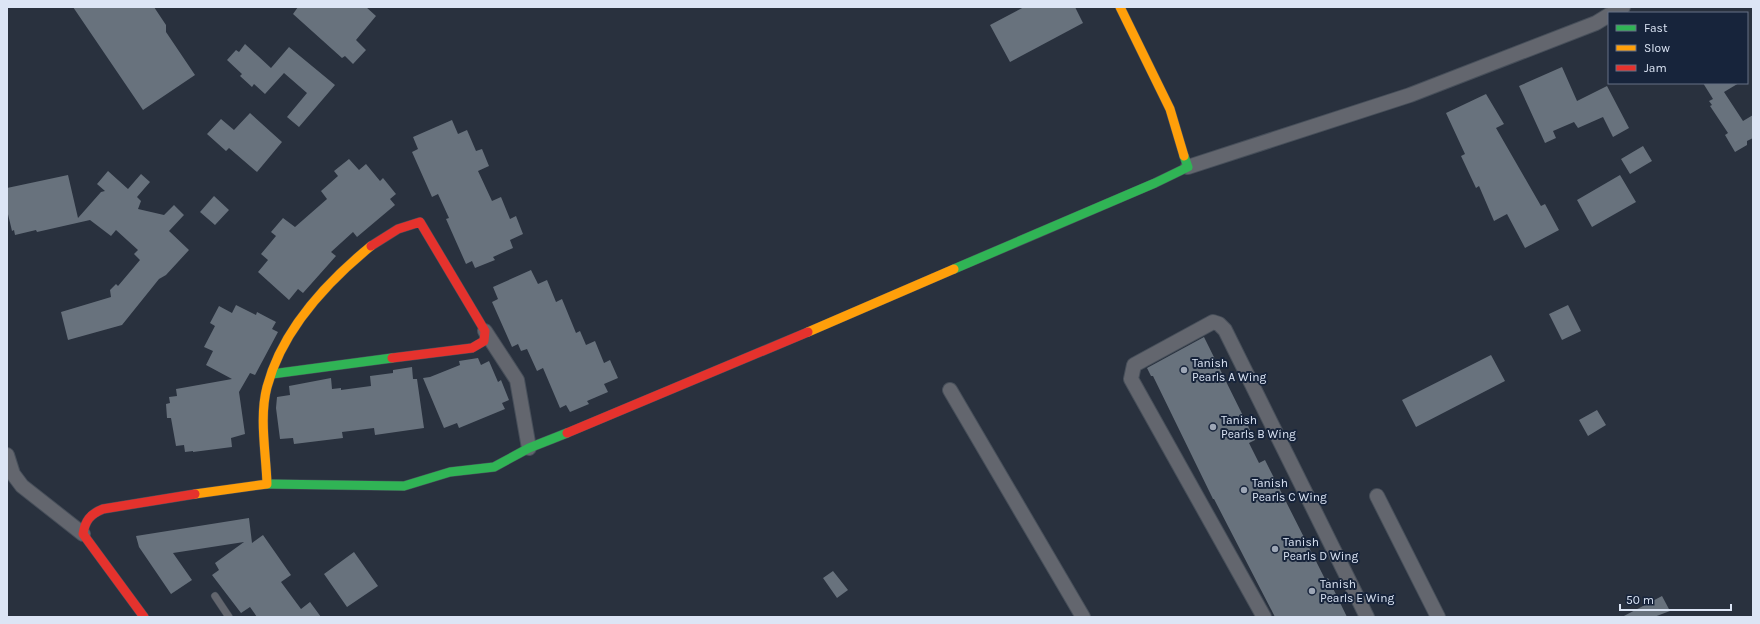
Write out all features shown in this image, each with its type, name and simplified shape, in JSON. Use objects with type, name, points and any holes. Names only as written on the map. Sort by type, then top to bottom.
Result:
[{"type":"street","points":[[1120,7],[1144,53],[1170,109],[1188,167]]},
{"type":"street","points":[[83,534],[84,524],[95,512],[103,509],[169,498],[267,484],[404,486],[450,472],[494,467],[530,448],[652,399],[1155,184],[1188,167],[1410,95],[1596,23],[1608,16]]},
{"type":"street","points":[[267,484],[264,405],[272,374],[282,352],[306,312],[334,278],[356,257],[410,223],[420,222],[485,331],[518,380],[530,448]]},
{"type":"street","points":[[1264,617],[1131,379],[1134,365],[1213,322],[1219,324],[1225,330],[1367,617]]},
{"type":"street","points":[[272,374],[472,348],[484,342],[485,331]]},
{"type":"street","points":[[950,390],[1083,617]]},
{"type":"street","points":[[7,455],[13,474],[22,486],[83,534],[144,617]]},
{"type":"street","points":[[1377,496],[1438,617]]},
{"type":"lane","points":[[214,596],[229,617]]},
{"type":"building","points":[[73,7],[154,7],[166,25],[166,32],[195,75],[143,110]]},
{"type":"building","points":[[298,7],[366,7],[376,16],[356,40],[366,50],[353,64],[345,56],[342,58],[293,14]]},
{"type":"building","points":[[1024,7],[1075,7],[1083,23],[1010,62],[990,25]]},
{"type":"building","points":[[245,44],[271,68],[289,47],[335,85],[299,127],[287,117],[307,93],[284,73],[265,94],[254,84],[252,87],[240,76],[242,74],[227,60],[236,50],[239,52]]},
{"type":"building","points":[[1562,67],[1577,101],[1607,86],[1629,128],[1613,137],[1603,117],[1578,128],[1574,122],[1553,131],[1556,138],[1545,143],[1519,86]]},
{"type":"building","points":[[1704,84],[1737,84],[1724,92],[1743,121],[1753,115],[1753,138],[1747,141],[1747,145],[1735,152],[1725,135],[1728,133],[1710,106],[1712,105],[1709,101],[1713,99]]},
{"type":"building","points":[[1486,94],[1504,124],[1496,128],[1541,206],[1545,204],[1559,230],[1525,248],[1507,214],[1494,221],[1479,186],[1476,188],[1461,156],[1465,154],[1446,113]]},
{"type":"building","points":[[250,113],[282,142],[257,172],[229,148],[226,151],[207,134],[221,119],[234,130]]},
{"type":"building","points":[[452,120],[458,134],[467,130],[476,151],[482,149],[489,166],[478,171],[492,201],[501,197],[510,219],[516,216],[523,234],[510,240],[513,248],[493,257],[495,260],[475,268],[472,261],[466,264],[446,219],[449,218],[438,194],[432,197],[412,152],[418,149],[413,137]]},
{"type":"building","points":[[1643,146],[1652,161],[1630,174],[1621,159]]},
{"type":"building","points":[[349,159],[359,170],[366,164],[380,181],[383,178],[396,194],[390,199],[395,205],[357,237],[353,232],[331,252],[336,256],[303,293],[298,289],[289,300],[258,272],[268,260],[261,254],[276,236],[271,232],[283,218],[295,227],[327,199],[321,191],[338,176],[334,171]]},
{"type":"building","points":[[108,171],[128,189],[141,174],[150,182],[137,197],[141,201],[138,209],[164,215],[174,205],[184,215],[169,231],[189,250],[166,275],[159,279],[122,325],[68,340],[61,312],[111,297],[110,290],[116,284],[118,286],[140,260],[134,254],[138,250],[116,230],[111,236],[90,220],[37,232],[36,230],[15,235],[14,230],[12,231],[7,210],[7,188],[68,175],[78,218],[101,192],[105,191],[97,184]]},
{"type":"building","points":[[1620,175],[1636,202],[1592,227],[1577,200]]},
{"type":"building","points":[[214,196],[229,210],[215,225],[200,212]]},
{"type":"building","points":[[531,270],[538,284],[547,280],[556,302],[562,299],[576,333],[580,331],[586,345],[595,341],[604,363],[610,360],[618,378],[604,384],[608,392],[587,401],[589,404],[570,412],[566,405],[560,408],[543,368],[537,371],[527,349],[521,351],[518,344],[512,347],[492,302],[498,299],[493,287]]},
{"type":"building","points":[[236,305],[256,315],[257,312],[276,322],[272,329],[278,332],[255,375],[250,373],[239,392],[245,434],[231,438],[232,447],[185,452],[184,445],[176,446],[171,418],[167,418],[166,404],[170,403],[169,397],[177,396],[176,389],[232,379],[206,365],[213,351],[204,347],[215,326],[210,323],[219,306],[232,313]]},
{"type":"building","points":[[1568,305],[1581,331],[1562,340],[1549,314]]},
{"type":"building","points":[[1204,337],[1255,440],[1249,443],[1259,463],[1265,460],[1325,579],[1328,578],[1347,617],[1275,617],[1213,499],[1153,376],[1151,376],[1147,368]]},
{"type":"building","points":[[1491,355],[1505,381],[1416,427],[1402,400]]},
{"type":"building","points":[[478,358],[481,365],[489,361],[498,382],[501,380],[509,400],[502,403],[505,409],[459,428],[457,423],[444,428],[423,378],[430,377],[460,365],[459,361]]},
{"type":"building","points":[[412,367],[413,379],[417,379],[424,428],[375,435],[374,428],[342,432],[343,438],[294,444],[293,438],[280,439],[276,408],[277,397],[290,395],[289,386],[331,378],[332,389],[341,388],[341,390],[371,386],[370,376],[393,373],[393,370]]},
{"type":"building","points":[[1597,410],[1606,425],[1588,436],[1579,420]]},
{"type":"building","points":[[249,518],[252,543],[263,535],[291,575],[281,582],[301,609],[310,602],[321,617],[257,617],[250,607],[241,613],[212,575],[219,570],[215,563],[244,542],[173,553],[192,580],[171,594],[139,547],[136,536]]},
{"type":"building","points":[[354,552],[378,586],[347,607],[324,574]]},
{"type":"building","points":[[833,571],[848,590],[837,598],[823,578]]},
{"type":"building","points":[[1662,596],[1670,611],[1654,617],[1622,617]]},
{"type":"traffic: fast","points":[[954,269],[1155,183],[1188,167],[1184,156]]},
{"type":"traffic: fast","points":[[272,374],[392,358]]},
{"type":"traffic: fast","points":[[267,484],[404,486],[450,472],[494,467],[529,448],[567,433]]},
{"type":"traffic: slow","points":[[1120,7],[1170,109],[1184,156]]},
{"type":"traffic: slow","points":[[195,494],[267,484],[263,410],[267,387],[274,366],[283,346],[308,309],[338,275],[371,246]]},
{"type":"traffic: slow","points":[[808,332],[954,269]]},
{"type":"traffic: jam","points":[[371,246],[398,229],[420,222],[485,331],[484,341],[472,348],[392,358]]},
{"type":"traffic: jam","points":[[567,433],[808,332]]},
{"type":"traffic: jam","points":[[144,617],[83,534],[85,525],[91,516],[103,509],[195,494]]},
{"type":"place","name":"Tanish Pearls A Wing","points":[[1184,370]]},
{"type":"place","name":"Tanish Pearls B Wing","points":[[1213,427]]},
{"type":"place","name":"Tanish Pearls C Wing","points":[[1244,490]]},
{"type":"place","name":"Tanish Pearls D Wing","points":[[1275,549]]},
{"type":"place","name":"Tanish Pearls E Wing","points":[[1312,591]]}]
